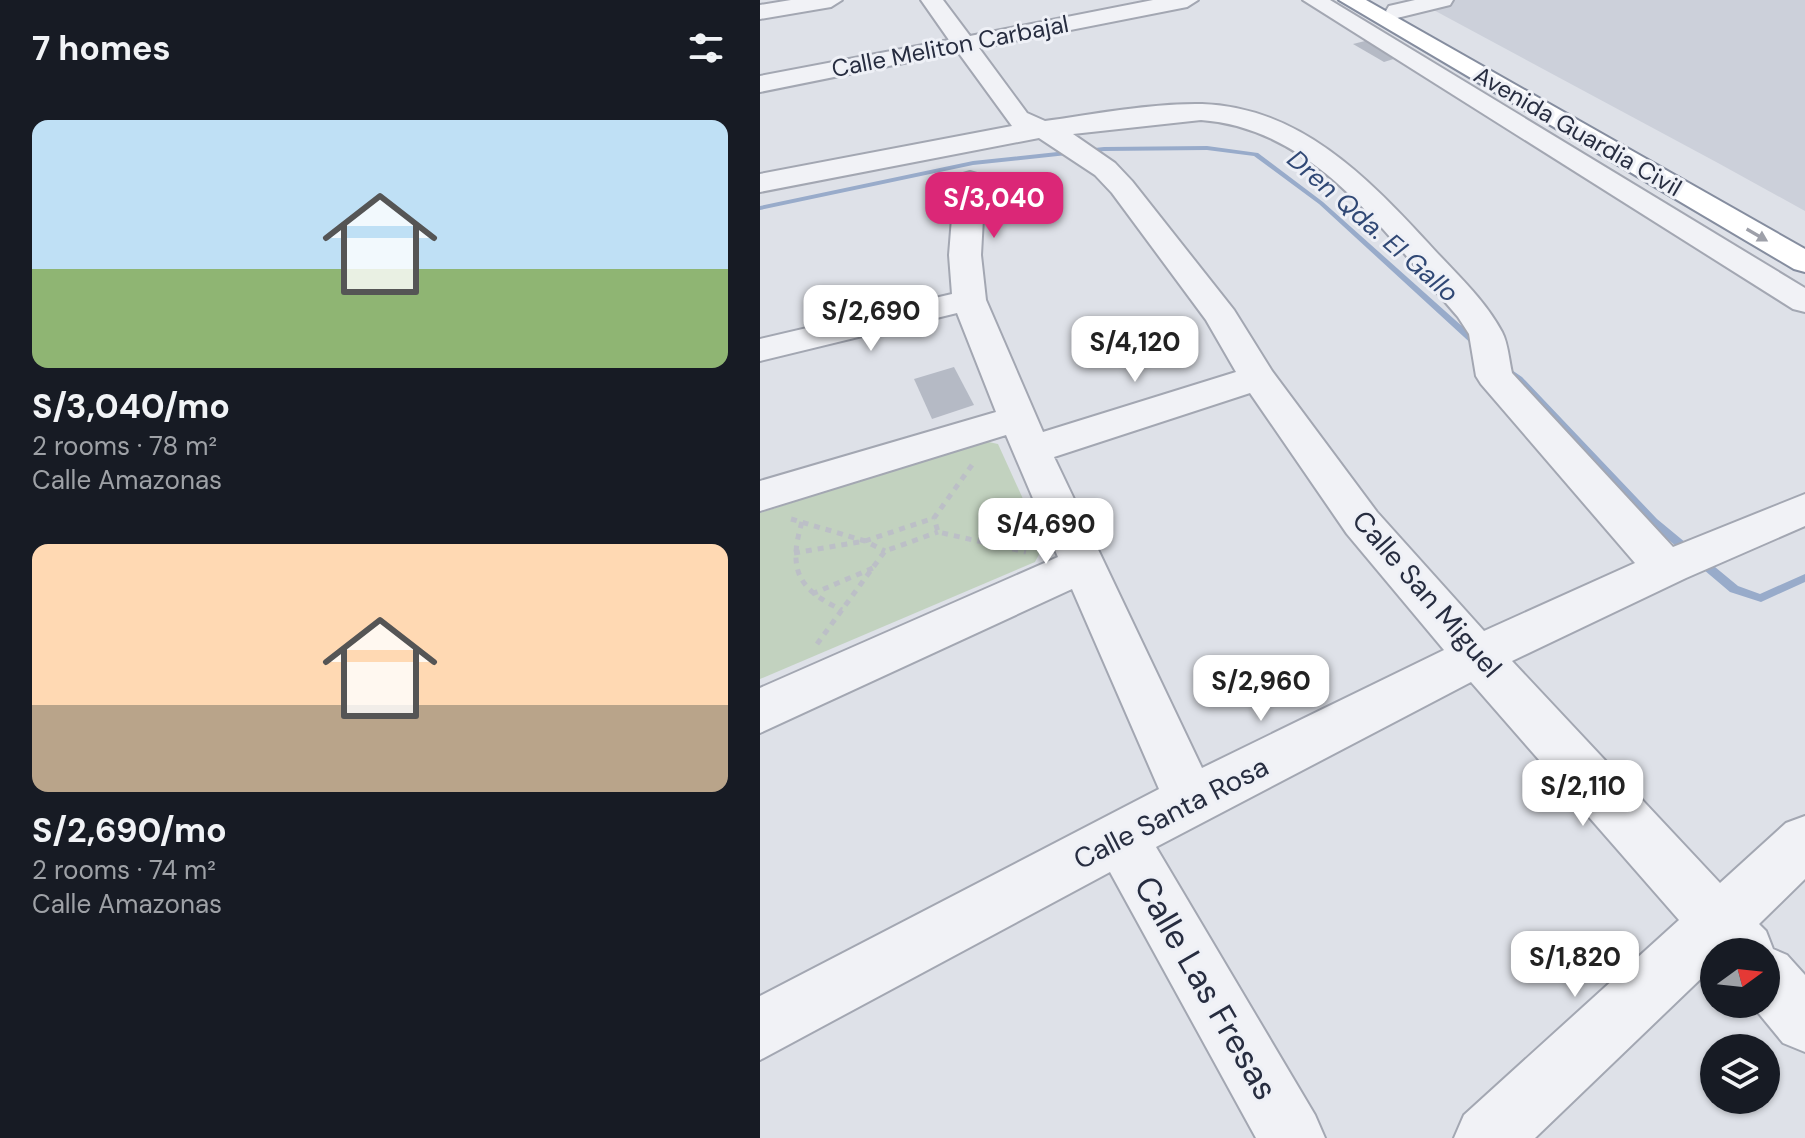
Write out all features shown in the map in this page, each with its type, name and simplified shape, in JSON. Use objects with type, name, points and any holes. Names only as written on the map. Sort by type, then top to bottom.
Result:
[{"type":"highway","name":"Avenida Guardia Civil","points":[[1350,0],[1805,238]]},
{"type":"highway","name":"Avenida Guardia Civil","points":[[1497,98],[1805,262]]},
{"type":"street","name":"Calle San Miguel","points":[[932,0],[1018,119],[1061,138],[1105,169],[1222,317],[1258,378],[1362,523],[1421,593],[1733,938]]},
{"type":"street","name":"Calle Meliton Carbajal","points":[[760,84],[1187,0]]},
{"type":"street","points":[[1314,0],[1378,14],[1497,98],[1805,302]]},
{"type":"street","points":[[1378,14],[1442,0]]},
{"type":"street","points":[[760,12],[821,1]]},
{"type":"street","points":[[760,183],[1039,128],[1203,112],[1253,121],[1291,136],[1342,173],[1471,311],[1486,334],[1494,376],[1665,567]]},
{"type":"street","points":[[970,181],[965,255],[969,300],[1025,434],[1191,802]]},
{"type":"street","points":[[760,350],[969,300]]},
{"type":"street","points":[[769,506],[1025,434],[1258,378]]},
{"type":"street","name":"Calle Santa Rosa","points":[[760,1029],[1478,653],[1665,567],[1805,509]]},
{"type":"street","points":[[760,711],[1083,565]]},
{"type":"street","name":"Calle Las Fresas","points":[[1121,838],[1292,1138]]},
{"type":"street","points":[[1733,938],[1805,842]]},
{"type":"street","points":[[1487,1138],[1700,965]]},
{"type":"street","points":[[1780,992],[1805,1021]]},
{"type":"path","points":[[794,553],[865,541],[934,518],[978,457]]},
{"type":"path","points":[[769,506],[802,522],[865,541],[885,551]]},
{"type":"path","points":[[934,518],[938,532]]},
{"type":"path","points":[[802,522],[794,553],[796,570],[811,594],[842,610]]},
{"type":"path","points":[[824,648],[809,655],[885,551],[938,532],[1033,554],[1028,560]]},
{"type":"path","points":[[811,594],[873,568]]},
{"type":"shaded area","points":[[1415,0],[1805,0],[1805,211],[1718,163]]},
{"type":"green space","points":[[984,441],[998,444],[1044,545],[1035,562],[760,679],[760,513]]},
{"type":"building","points":[[1369,40],[1400,57],[1384,62],[1353,44]]},
{"type":"building","points":[[954,367],[974,405],[932,419],[914,379]]},
{"type":"waterway","name":"Dren Qda. El Gallo","points":[[760,208],[973,163],[1104,149],[1207,148],[1256,154],[1321,203],[1479,346]]},
{"type":"waterway","name":"Dren Qda. El Gallo","points":[[1503,367],[1519,379],[1654,522],[1734,589],[1761,598],[1805,578]]}]
